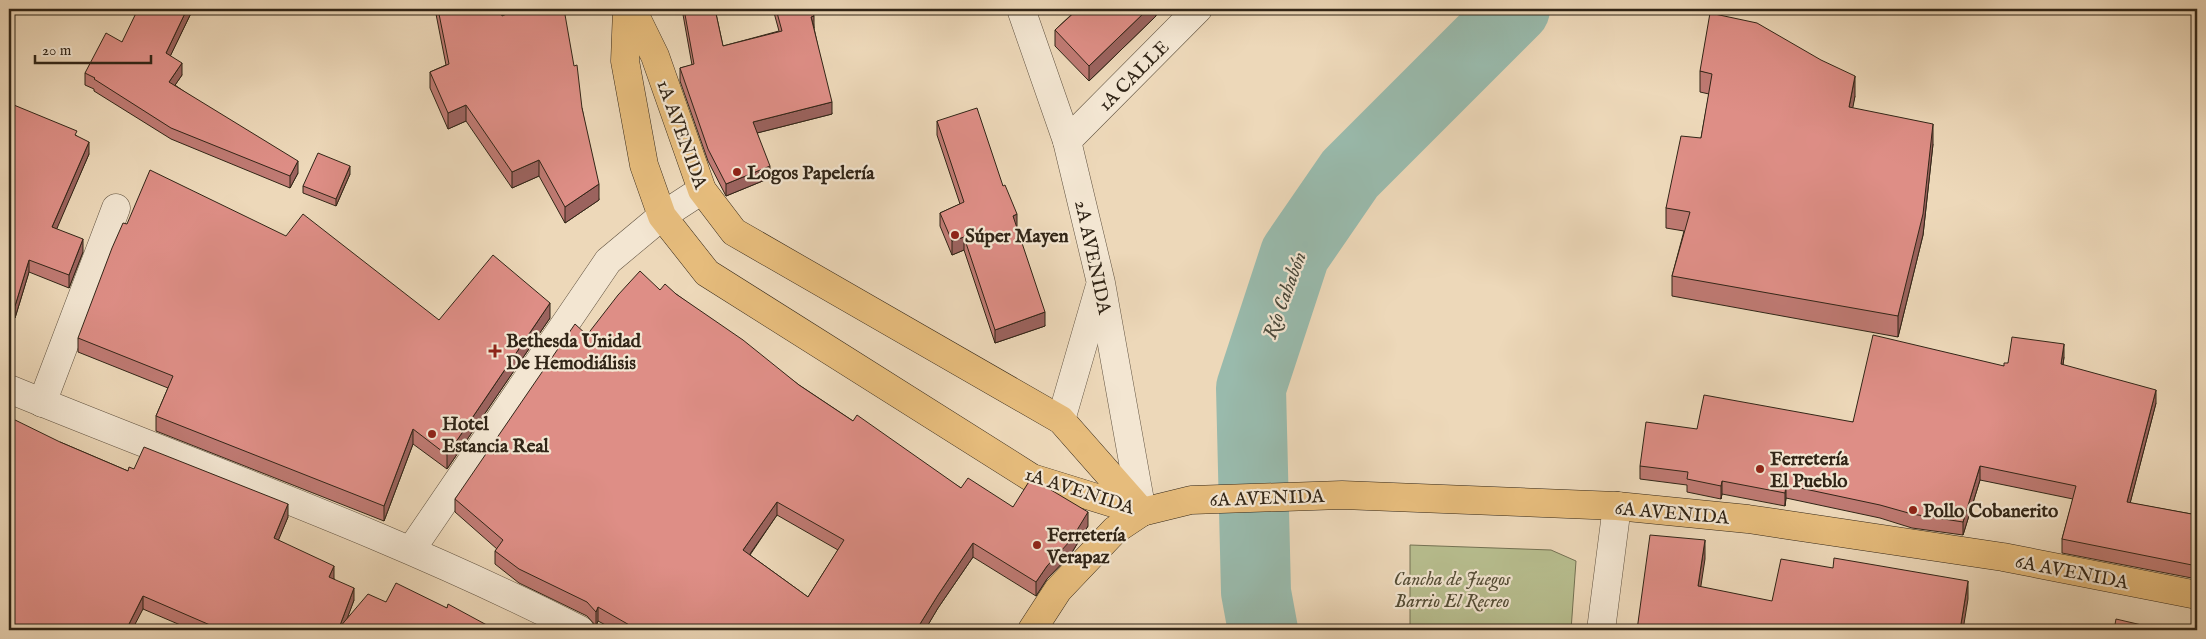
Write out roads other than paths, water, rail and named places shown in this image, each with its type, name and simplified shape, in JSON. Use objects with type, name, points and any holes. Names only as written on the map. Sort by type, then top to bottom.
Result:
[{"type":"main road","name":"1A AVENIDA","points":[[627,9],[626,61],[644,165],[662,216],[707,273],[1032,478],[1142,512]]},
{"type":"main road","name":"1A AVENIDA","points":[[632,9],[655,56],[702,190],[734,232],[1061,420],[1142,512]]},
{"type":"main road","name":"6A AVENIDA","points":[[1142,512],[1191,500],[1342,495],[1617,506],[1748,519],[2003,557],[2197,594]]},
{"type":"main road","points":[[1032,630],[1058,590],[1115,530],[1142,512]]},
{"type":"street","name":"2A AVENIDA","points":[[1021,9],[1067,141],[1101,283],[1142,512]]},
{"type":"street","name":"1A CALLE","points":[[1067,141],[1198,9]]},
{"type":"street","points":[[411,550],[608,261],[662,216],[702,190]]},
{"type":"street","points":[[42,403],[116,208]]},
{"type":"street","points":[[1061,420],[1101,283]]},
{"type":"street","points":[[9,389],[411,550],[501,590],[580,630]]},
{"type":"street","points":[[1602,630],[1617,506]]},
{"type":"waterway","name":"Río Cahabón","points":[[1263,630],[1256,592],[1251,388],[1295,254],[1350,174],[1515,9]]},
{"type":"place","name":"Logos Papelería","points":[[737,172]]},
{"type":"place","name":"Súper Mayen","points":[[955,235]]},
{"type":"place","name":"Bethesda Unidad De Hemodiálisis","points":[[495,351]]},
{"type":"place","name":"Hotel Estancia Real","points":[[432,434]]},
{"type":"place","name":"Ferretería El Pueblo","points":[[1760,469]]},
{"type":"place","name":"Pollo Cobanerito","points":[[1913,510]]},
{"type":"place","name":"Ferretería Verapaz","points":[[1037,545]]},
{"type":"park label","name":"Cancha de Juegos Barrio El Recreo","points":[[1452,589]]}]
